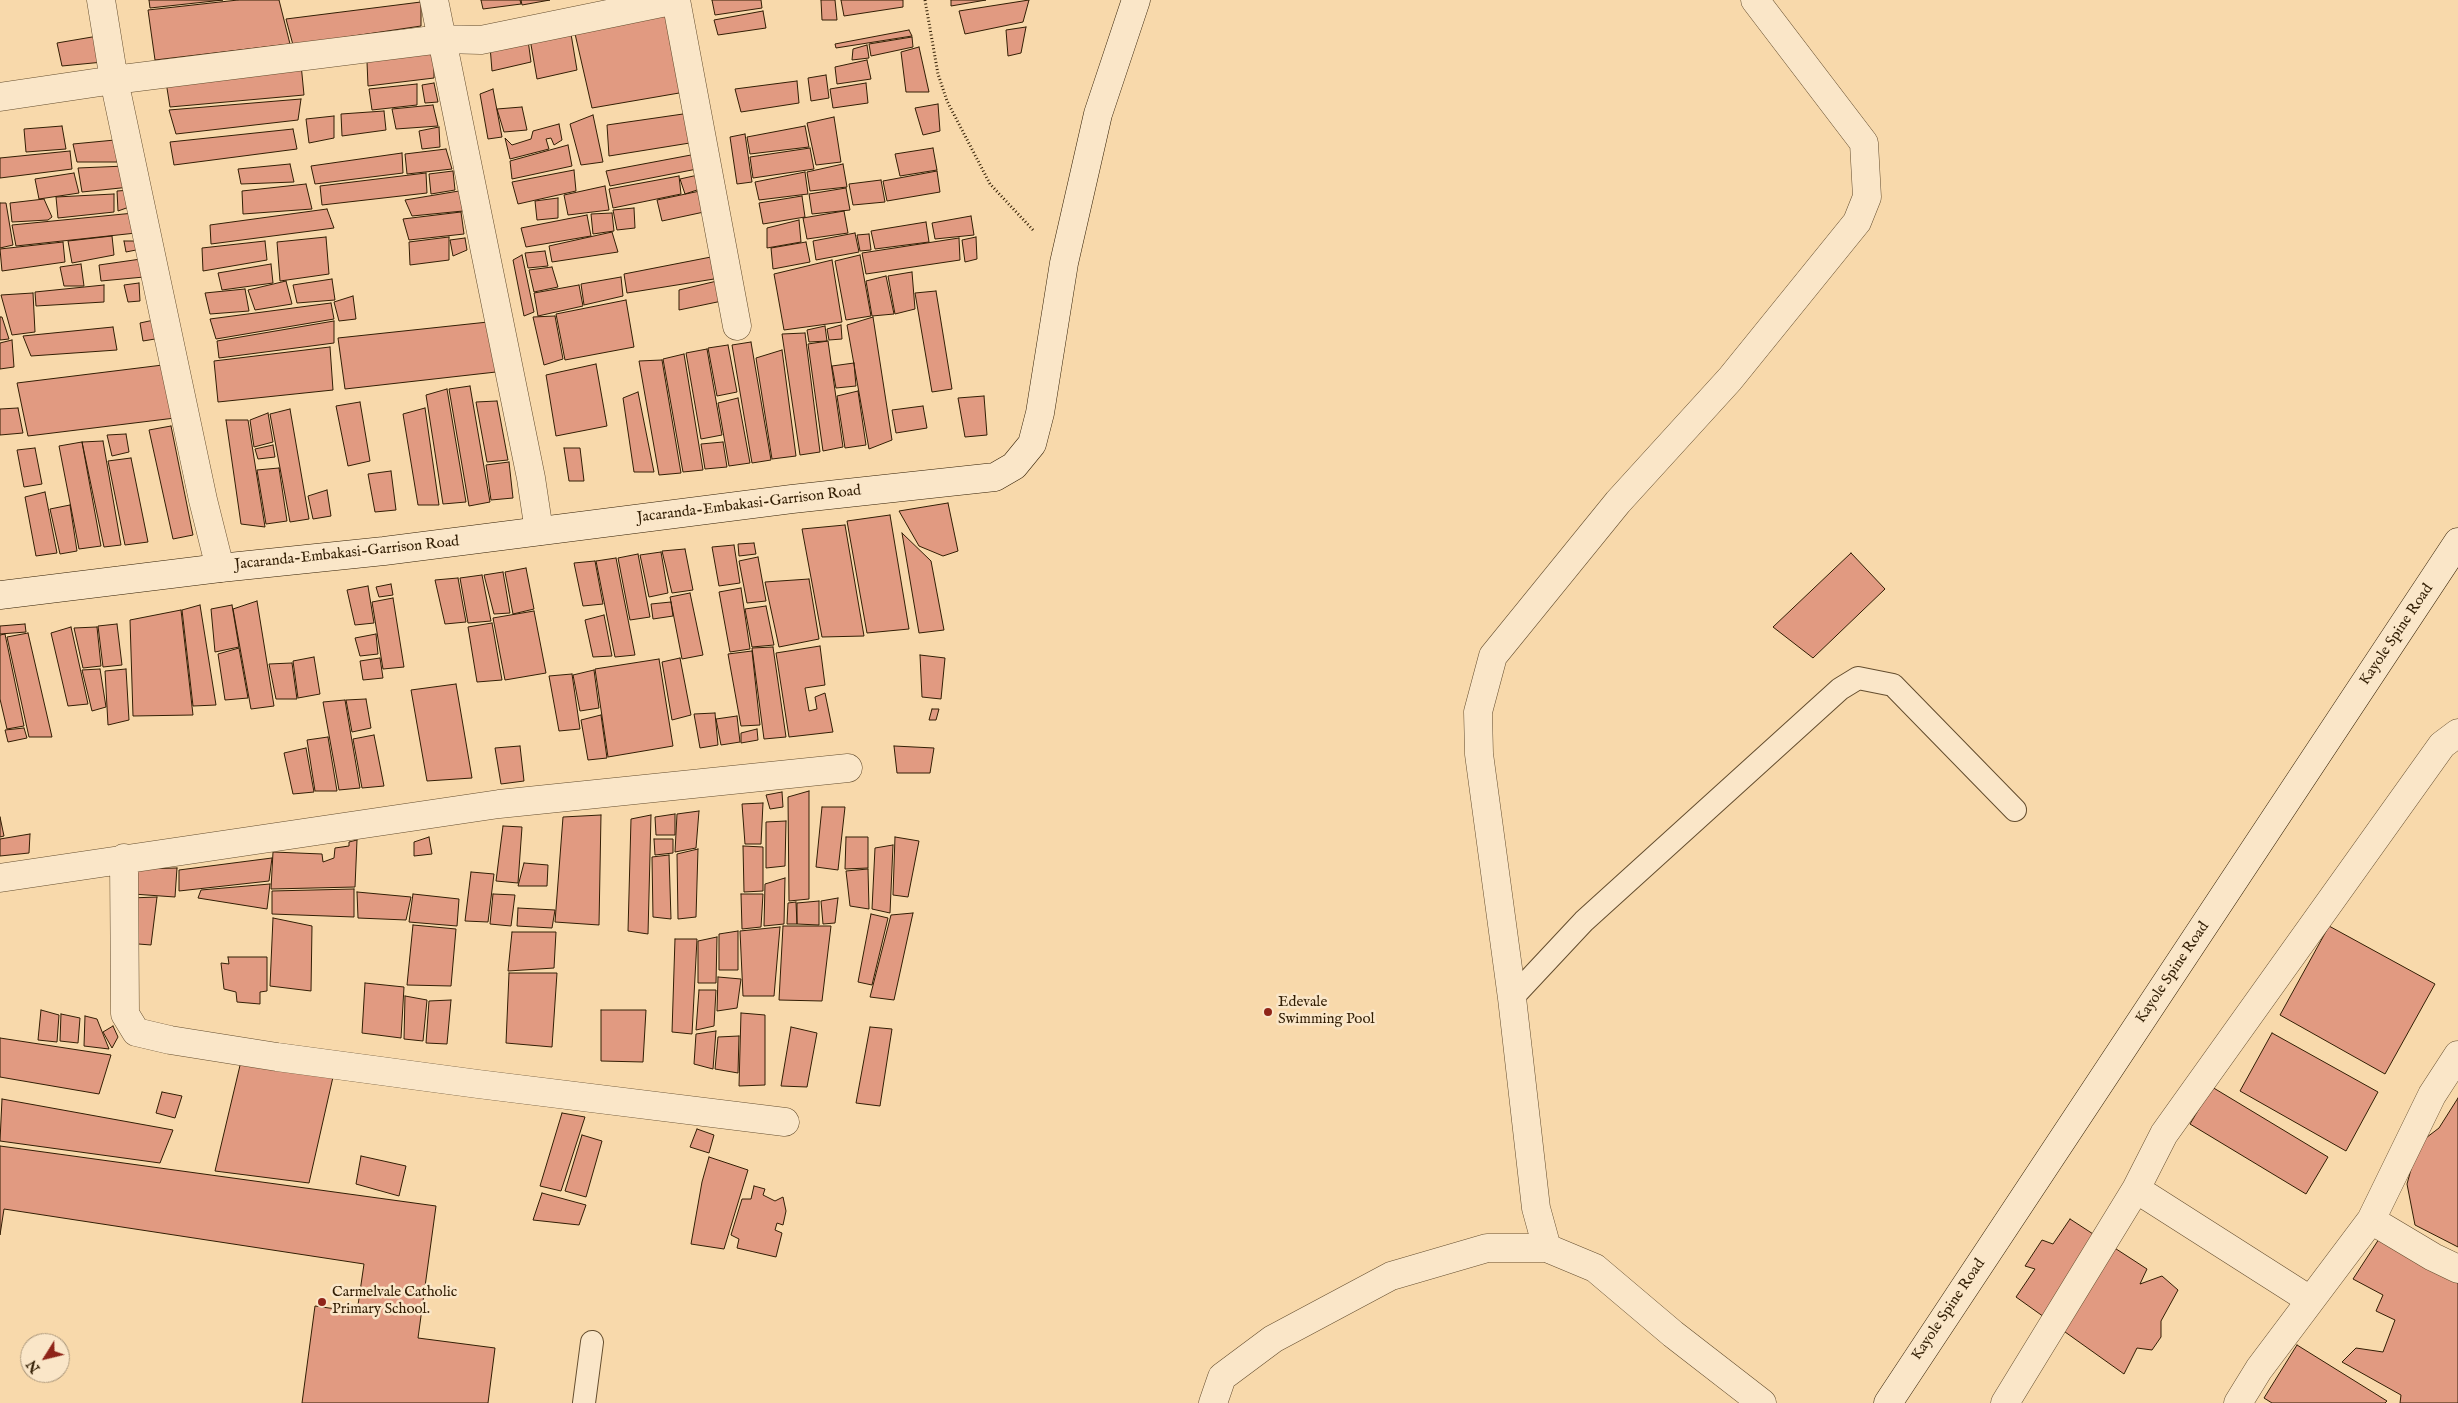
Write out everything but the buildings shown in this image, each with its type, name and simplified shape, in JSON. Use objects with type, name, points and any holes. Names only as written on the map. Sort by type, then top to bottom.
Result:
[{"type":"street","points":[[101,0],[114,80],[203,500],[220,568]]},
{"type":"street","points":[[434,0],[531,478],[539,531]]},
{"type":"street","points":[[0,97],[114,80],[441,39],[480,40],[676,0],[737,326]]},
{"type":"street","name":"Jacaranda-Embakasi-Garrison Road","points":[[0,595],[220,568],[384,551],[792,499],[995,477],[1014,466],[1032,444],[1040,413],[1064,263],[1098,114],[1136,0]]},
{"type":"street","points":[[1547,1248],[1536,1208],[1512,998],[1479,754],[1478,712],[1493,656],[1618,502],[1736,372],[1857,222],[1867,197],[1864,143],[1755,0]]},
{"type":"street","name":"Kayole Spine Road","points":[[1888,1403],[2458,542]]},
{"type":"street","points":[[2005,1403],[2136,1189],[2164,1134],[2442,745],[2458,733]]},
{"type":"street","points":[[0,878],[124,858],[499,804],[848,768]]},
{"type":"street","points":[[124,858],[125,1014],[136,1032],[194,1044],[334,1065],[785,1122]]},
{"type":"street","points":[[2238,1403],[2259,1369],[2371,1220],[2432,1095],[2458,1055]]},
{"type":"street","points":[[2136,1189],[2310,1300]]},
{"type":"street","points":[[2371,1220],[2458,1269]]},
{"type":"street","points":[[1213,1403],[1222,1377],[1273,1339],[1390,1276],[1486,1248],[1547,1248],[1596,1268],[1673,1334],[1762,1403]]},
{"type":"lane","points":[[1512,998],[1584,921],[1840,689],[1858,678],[1893,685],[2015,810]]},
{"type":"lane","points":[[584,1403],[592,1342]]},
{"type":"path","points":[[925,0],[938,74],[947,101],[990,184],[1064,263]]},
{"type":"place","name":"Edevale Swimming Pool","points":[[1268,1012]]},
{"type":"place","name":"Carmelvale Catholic Primary School.","points":[[322,1302]]}]
